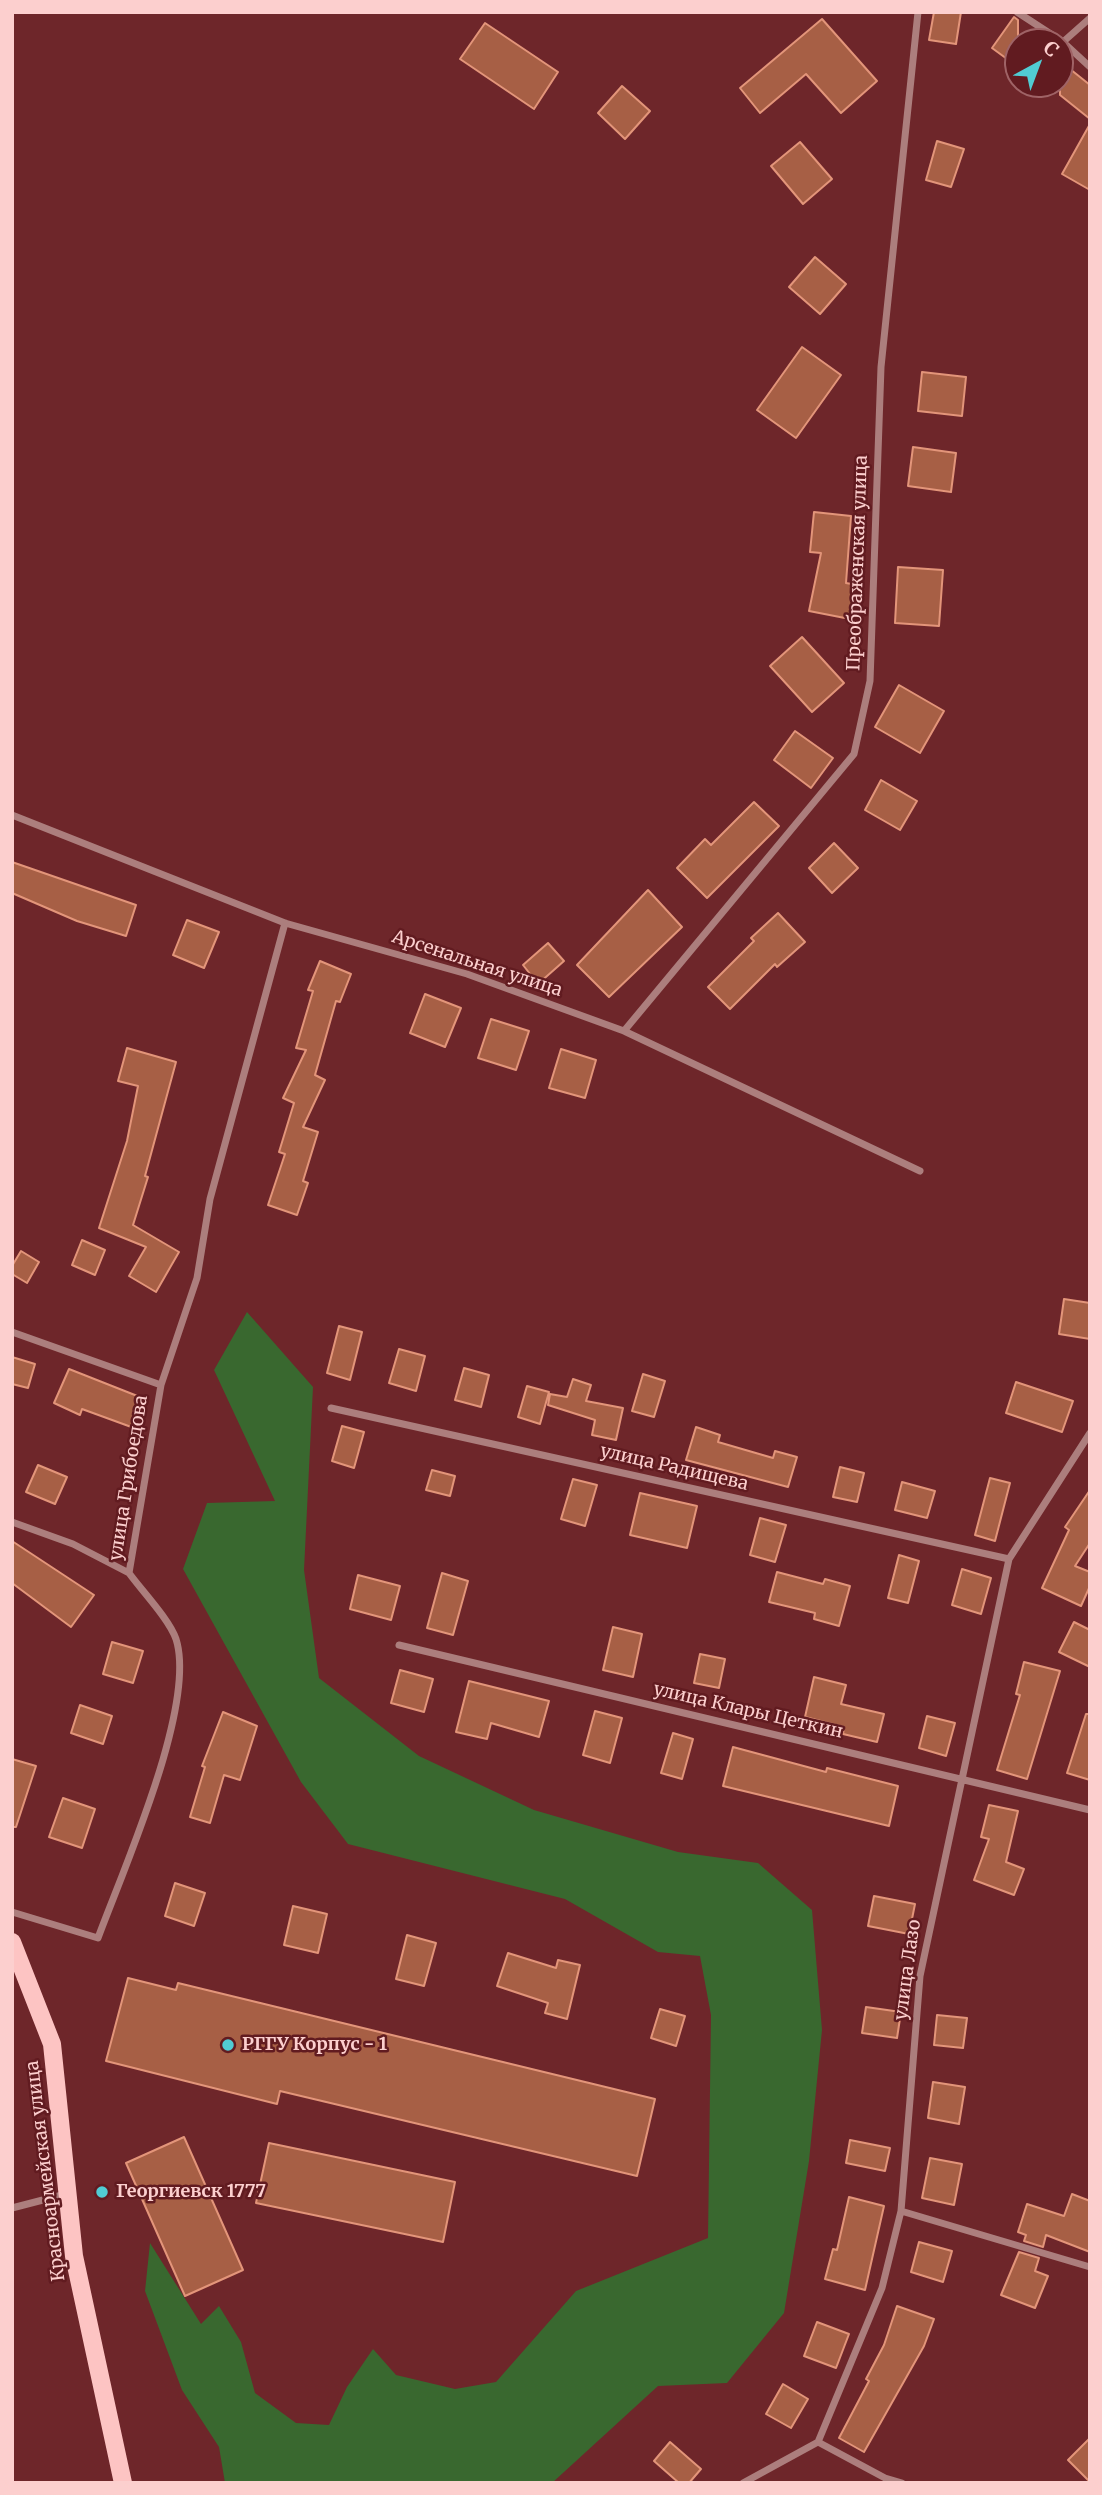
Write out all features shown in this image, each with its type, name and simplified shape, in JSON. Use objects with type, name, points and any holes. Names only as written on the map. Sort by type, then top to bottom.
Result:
[{"type":"main road","name":"Красноармейская улица","points":[[12,1942],[52,2044],[74,2256],[123,2483]]},
{"type":"street","name":"Преображенская улица","points":[[624,1031],[854,754],[870,681],[881,367],[918,12]]},
{"type":"street","points":[[1017,12],[1042,28]]},
{"type":"street","points":[[1074,32],[1090,18]]},
{"type":"street","points":[[1074,52],[1090,67]]},
{"type":"street","name":"Арсенальная улица","points":[[12,815],[285,923],[467,974],[624,1031],[920,1171]]},
{"type":"street","name":"улица Грибоедова","points":[[12,1912],[97,1938],[148,1805],[173,1722],[181,1668],[175,1637],[129,1573],[161,1385],[197,1278],[210,1199],[285,923]]},
{"type":"street","points":[[12,1332],[161,1385]]},
{"type":"street","name":"улица Радищева","points":[[331,1408],[1009,1559]]},
{"type":"street","name":"улица Лазо","points":[[818,2442],[882,2288],[901,2211],[920,1976],[1009,1559],[1090,1433]]},
{"type":"street","points":[[12,1522],[73,1544],[129,1573]]},
{"type":"street","name":"улица Клары Цеткин","points":[[399,1645],[961,1777],[1090,1810]]},
{"type":"street","points":[[12,2208],[66,2194]]},
{"type":"street","points":[[901,2211],[1090,2267]]},
{"type":"street","points":[[743,2483],[818,2442],[886,2478],[902,2483]]},
{"type":"green space","points":[[247,1312],[313,1387],[304,1570],[319,1678],[419,1756],[534,1810],[678,1852],[758,1863],[812,1910],[822,2030],[809,2161],[784,2313],[727,2383],[658,2386],[552,2483],[225,2483],[219,2447],[182,2390],[145,2291],[150,2243],[201,2324],[219,2306],[241,2342],[255,2393],[296,2423],[329,2425],[347,2387],[373,2349],[396,2375],[455,2389],[496,2382],[576,2291],[708,2238],[711,2015],[700,1956],[658,1952],[565,1899],[348,1844],[301,1782],[183,1569],[207,1503],[275,1501],[214,1370]]},
{"type":"building","points":[[934,12],[961,12],[956,44],[929,40]]},
{"type":"building","points":[[1014,17],[1018,20],[1018,28],[1006,28]]},
{"type":"building","points":[[822,19],[877,81],[841,113],[806,74],[760,113],[740,88]]},
{"type":"building","points":[[485,23],[558,72],[534,109],[460,59]]},
{"type":"building","points":[[1004,31],[1004,57],[992,48]]},
{"type":"building","points":[[1074,72],[1090,85],[1090,119],[1064,98],[1074,98]]},
{"type":"building","points":[[622,86],[650,111],[625,139],[598,113]]},
{"type":"building","points":[[1090,124],[1090,190],[1062,174]]},
{"type":"building","points":[[937,141],[964,149],[951,187],[926,180]]},
{"type":"building","points":[[800,142],[832,179],[803,204],[771,166]]},
{"type":"building","points":[[815,257],[846,284],[820,314],[789,287]]},
{"type":"building","points":[[802,347],[841,375],[796,438],[757,410]]},
{"type":"building","points":[[922,372],[966,377],[962,416],[918,411]]},
{"type":"building","points":[[913,447],[956,453],[951,492],[908,486]]},
{"type":"building","points":[[814,512],[851,516],[846,583],[857,585],[850,619],[809,611],[821,553],[810,552]]},
{"type":"building","points":[[898,567],[943,570],[939,626],[895,623]]},
{"type":"building","points":[[802,637],[844,683],[812,712],[770,666]]},
{"type":"building","points":[[899,685],[944,711],[920,753],[875,727]]},
{"type":"building","points":[[795,731],[833,758],[811,788],[774,760]]},
{"type":"building","points":[[881,780],[917,801],[900,830],[865,810]]},
{"type":"building","points":[[754,802],[779,826],[707,898],[677,868],[705,839],[711,845]]},
{"type":"building","points":[[834,843],[858,868],[832,893],[809,868]]},
{"type":"building","points":[[12,862],[136,905],[126,936],[77,921],[12,893]]},
{"type":"building","points":[[648,890],[682,927],[609,997],[577,965]]},
{"type":"building","points":[[778,913],[805,942],[777,967],[775,964],[730,1009],[708,987],[754,941],[751,938]]},
{"type":"building","points":[[187,920],[219,932],[204,968],[173,955]]},
{"type":"building","points":[[548,943],[564,961],[538,984],[523,965]]},
{"type":"building","points":[[320,961],[351,974],[340,1002],[336,1001],[315,1075],[325,1080],[303,1127],[318,1132],[303,1181],[308,1183],[297,1215],[268,1205],[285,1154],[279,1152],[294,1103],[283,1098],[306,1050],[296,1048],[313,991],[308,990]]},
{"type":"building","points":[[425,994],[461,1008],[445,1047],[410,1033]]},
{"type":"building","points":[[491,1019],[529,1031],[516,1070],[478,1058]]},
{"type":"building","points":[[127,1048],[176,1062],[145,1176],[148,1177],[133,1225],[179,1252],[156,1292],[129,1276],[146,1247],[99,1228],[127,1141],[138,1086],[118,1081]]},
{"type":"building","points":[[561,1049],[596,1060],[585,1098],[549,1088]]},
{"type":"building","points":[[82,1240],[105,1250],[95,1275],[72,1265]]},
{"type":"building","points":[[21,1251],[39,1262],[27,1283],[12,1274],[12,1266]]},
{"type":"building","points":[[1064,1299],[1090,1303],[1090,1339],[1059,1334]]},
{"type":"building","points":[[339,1326],[362,1332],[350,1380],[327,1373]]},
{"type":"building","points":[[399,1349],[425,1356],[416,1391],[389,1383]]},
{"type":"building","points":[[12,1357],[35,1364],[28,1388],[12,1384]]},
{"type":"building","points":[[464,1368],[489,1375],[481,1407],[455,1400]]},
{"type":"building","points":[[69,1369],[145,1399],[134,1428],[82,1409],[80,1415],[54,1403]]},
{"type":"building","points":[[643,1374],[665,1381],[654,1417],[632,1411]]},
{"type":"building","points":[[573,1379],[591,1385],[586,1401],[623,1408],[616,1440],[592,1435],[595,1420],[548,1405],[550,1394],[567,1397]]},
{"type":"building","points":[[1016,1382],[1073,1401],[1062,1432],[1006,1413]]},
{"type":"building","points":[[527,1386],[549,1392],[540,1424],[518,1417]]},
{"type":"building","points":[[342,1426],[364,1432],[354,1468],[332,1461]]},
{"type":"building","points":[[696,1427],[720,1435],[718,1442],[773,1458],[775,1451],[797,1457],[788,1487],[686,1460]]},
{"type":"building","points":[[38,1465],[67,1477],[55,1504],[26,1492]]},
{"type":"building","points":[[840,1467],[864,1473],[857,1502],[833,1497]]},
{"type":"building","points":[[432,1470],[455,1476],[450,1496],[426,1490]]},
{"type":"building","points":[[990,1478],[1010,1483],[995,1541],[975,1535]]},
{"type":"building","points":[[573,1479],[597,1485],[585,1526],[561,1519]]},
{"type":"building","points":[[902,1482],[935,1491],[927,1518],[895,1510]]},
{"type":"building","points":[[1090,1490],[1090,1543],[1075,1566],[1090,1572],[1090,1586],[1081,1606],[1042,1588],[1069,1530],[1065,1527]]},
{"type":"building","points":[[640,1493],[697,1506],[687,1548],[630,1535]]},
{"type":"building","points":[[760,1518],[786,1525],[775,1562],[750,1555]]},
{"type":"building","points":[[12,1541],[94,1595],[71,1627],[12,1583]]},
{"type":"building","points":[[899,1555],[919,1561],[908,1603],[888,1598]]},
{"type":"building","points":[[962,1569],[991,1578],[981,1614],[952,1605]]},
{"type":"building","points":[[777,1572],[823,1584],[825,1579],[850,1586],[839,1626],[814,1619],[815,1613],[769,1602]]},
{"type":"building","points":[[442,1573],[468,1581],[453,1635],[427,1628]]},
{"type":"building","points":[[358,1575],[400,1586],[391,1620],[350,1609]]},
{"type":"building","points":[[1074,1622],[1090,1630],[1090,1667],[1059,1652]]},
{"type":"building","points":[[613,1627],[642,1634],[633,1677],[603,1670]]},
{"type":"building","points":[[112,1642],[143,1651],[133,1683],[103,1674]]},
{"type":"building","points":[[700,1654],[725,1659],[719,1688],[694,1683]]},
{"type":"building","points":[[1024,1662],[1060,1671],[1027,1779],[997,1770],[1020,1695],[1016,1694]]},
{"type":"building","points":[[400,1670],[433,1679],[424,1712],[391,1703]]},
{"type":"building","points":[[814,1677],[846,1685],[841,1704],[884,1714],[877,1742],[843,1734],[844,1727],[805,1717]]},
{"type":"building","points":[[469,1681],[549,1701],[539,1737],[491,1723],[487,1739],[456,1732]]},
{"type":"building","points":[[80,1705],[112,1716],[103,1744],[71,1733]]},
{"type":"building","points":[[595,1711],[622,1718],[610,1763],[583,1755]]},
{"type":"building","points":[[223,1712],[257,1726],[240,1780],[224,1775],[210,1823],[190,1817],[205,1767],[202,1766]]},
{"type":"building","points":[[1086,1714],[1090,1714],[1090,1780],[1067,1773]]},
{"type":"building","points":[[927,1716],[955,1723],[946,1756],[919,1748]]},
{"type":"building","points":[[673,1733],[693,1739],[682,1779],[661,1773]]},
{"type":"building","points":[[733,1747],[826,1772],[827,1768],[898,1786],[889,1826],[723,1786]]},
{"type":"building","points":[[12,1759],[36,1766],[16,1827],[12,1827]]},
{"type":"building","points":[[63,1798],[95,1809],[82,1848],[49,1837]]},
{"type":"building","points":[[989,1805],[1018,1811],[1006,1862],[1024,1869],[1014,1895],[974,1880],[989,1839],[981,1837]]},
{"type":"building","points":[[175,1883],[205,1893],[194,1926],[165,1916]]},
{"type":"building","points":[[874,1896],[915,1904],[909,1934],[868,1926]]},
{"type":"building","points":[[293,1906],[327,1914],[318,1953],[284,1945]]},
{"type":"building","points":[[407,1935],[436,1943],[424,1986],[396,1979]]},
{"type":"building","points":[[508,1953],[556,1968],[558,1960],[580,1965],[567,2019],[545,2013],[548,2003],[497,1986]]},
{"type":"building","points":[[128,1978],[176,1990],[178,1983],[655,2099],[637,2176],[280,2091],[277,2104],[106,2061]]},
{"type":"building","points":[[866,2007],[901,2012],[897,2038],[862,2033]]},
{"type":"building","points":[[660,2009],[685,2016],[676,2046],[651,2038]]},
{"type":"building","points":[[937,2015],[967,2018],[963,2048],[934,2045]]},
{"type":"building","points":[[933,2082],[965,2087],[959,2124],[928,2118]]},
{"type":"building","points":[[184,2137],[243,2270],[185,2296],[126,2163]]},
{"type":"building","points":[[850,2140],[890,2148],[885,2171],[846,2163]]},
{"type":"building","points":[[269,2143],[455,2182],[443,2242],[256,2203]]},
{"type":"building","points":[[930,2158],[962,2164],[954,2205],[922,2198]]},
{"type":"building","points":[[1072,2194],[1090,2201],[1090,2252],[1046,2235],[1043,2247],[1024,2241],[1026,2235],[1018,2232],[1027,2204],[1064,2216]]},
{"type":"building","points":[[849,2197],[884,2206],[865,2290],[825,2279],[833,2249],[837,2250]]},
{"type":"building","points":[[919,2242],[952,2251],[943,2282],[911,2272]]},
{"type":"building","points":[[1019,2252],[1039,2258],[1035,2271],[1048,2276],[1035,2308],[1001,2295]]},
{"type":"building","points":[[897,2306],[934,2319],[924,2346],[864,2452],[839,2438],[869,2381],[866,2379],[884,2345]]},
{"type":"building","points":[[817,2322],[849,2334],[836,2368],[804,2356]]},
{"type":"building","points":[[783,2384],[808,2399],[791,2428],[766,2414]]},
{"type":"building","points":[[1090,2438],[1090,2482],[1068,2460]]},
{"type":"building","points":[[670,2442],[701,2469],[689,2483],[679,2483],[654,2461]]},
{"type":"place","name":"РГГУ Корпус - 1","points":[[228,2045]]},
{"type":"place","name":"Георгиевск 1777","points":[[102,2192]]}]
